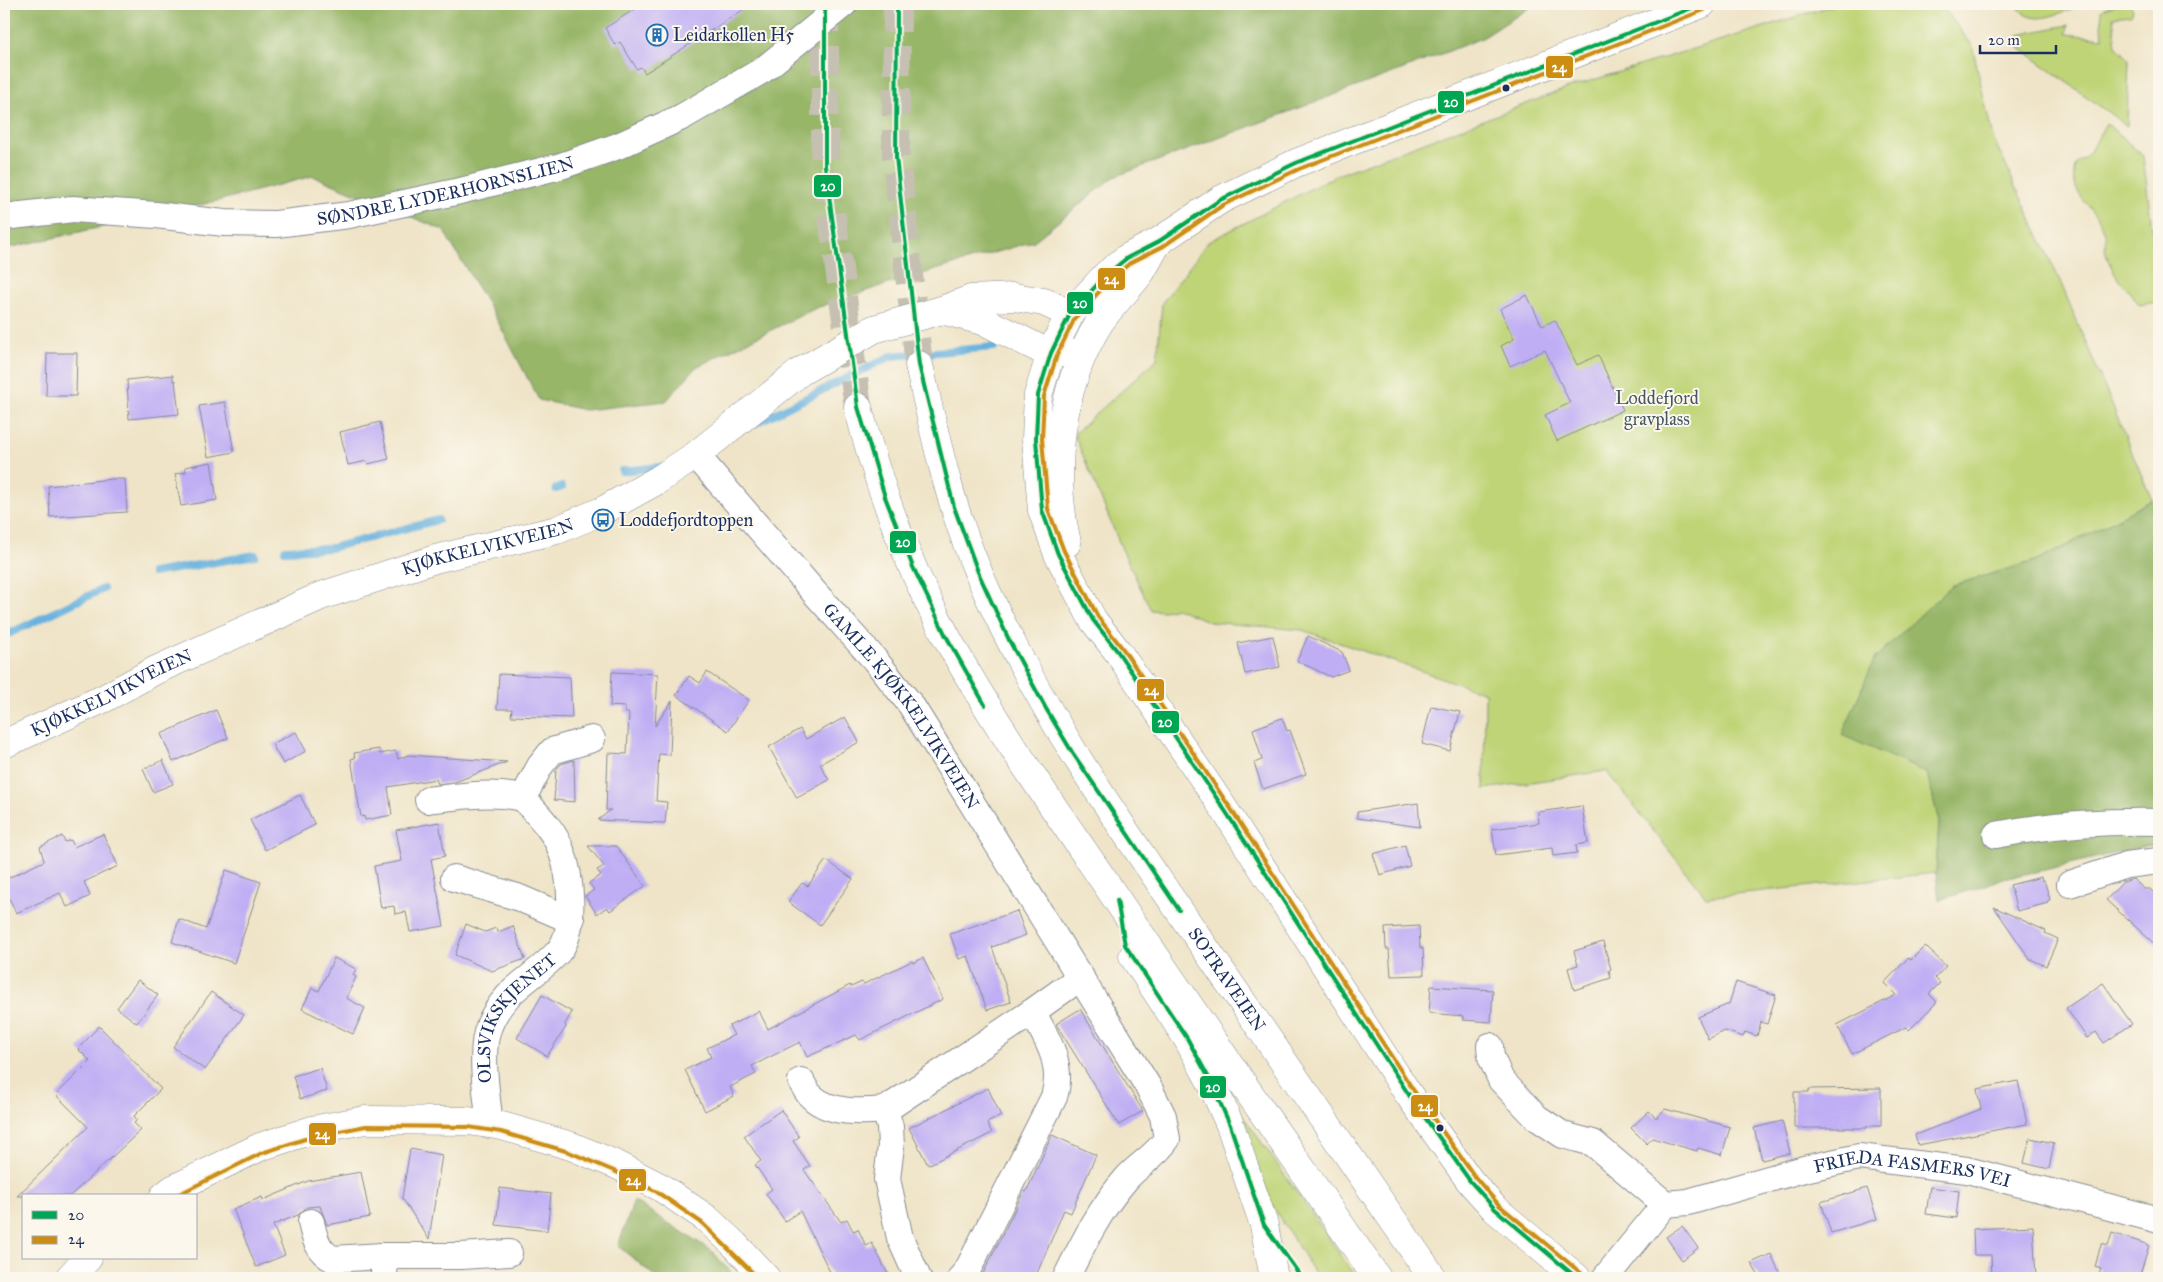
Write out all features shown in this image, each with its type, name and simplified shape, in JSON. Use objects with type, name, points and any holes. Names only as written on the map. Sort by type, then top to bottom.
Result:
[{"type":"main road","points":[[1577,1278],[1495,1209],[1466,1176],[1409,1095],[1226,812],[1118,652],[1093,620],[1058,554],[1042,510],[1036,439],[1038,395],[1051,353],[1070,314],[1106,275],[1127,258],[1158,242],[1220,200],[1296,163],[1702,4]]},
{"type":"main road","points":[[1080,597],[1062,519],[1059,466],[1064,413],[1082,353],[1099,323],[1141,271],[1158,242]]},
{"type":"main road","name":"KJØKKELVIKVEIEN","points":[[5,738],[105,698],[156,670],[321,596],[435,559],[557,530],[602,511],[658,480],[696,455],[800,372],[874,329],[971,300],[1014,297],[1044,302],[1070,314]]},
{"type":"main road","points":[[942,310],[986,322],[1051,353],[1082,353]]},
{"type":"main road","points":[[1070,314],[1082,353]]},
{"type":"main road","name":"SOTRAVEIEN","points":[[919,365],[941,460],[954,507],[972,557],[1009,640],[1045,707],[1072,752],[1150,868],[1433,1278]]},
{"type":"main road","points":[[858,407],[885,497],[913,567],[945,634],[1002,732],[1377,1278]]},
{"type":"main road","points":[[1117,900],[1125,945],[1187,1038],[1210,1080],[1230,1125],[1264,1225],[1274,1278]]},
{"type":"main road","points":[[167,1194],[173,1189],[260,1147],[312,1130],[365,1120],[468,1121],[490,1124],[571,1146],[617,1165],[660,1188],[706,1218],[766,1278]]},
{"type":"main road","points":[[69,1278],[86,1260]]},
{"type":"street","name":"SØNDRE LYDERHORNSLIEN","points":[[4,217],[73,209],[156,214],[224,223],[276,224],[349,215],[460,191],[561,166],[618,146],[682,117],[763,70],[844,4]]},
{"type":"street","name":"GAMLE KJØKKELVIKVEIEN","points":[[696,455],[875,660],[911,705],[1149,1088],[1163,1116],[1168,1139],[1159,1152],[1128,1177],[1103,1208],[1066,1278]]},
{"type":"street","points":[[428,800],[468,795],[506,794],[523,798],[540,766],[552,751],[592,739]]},
{"type":"street","name":"OLSVIKSKJENET","points":[[490,1124],[484,1066],[488,1028],[495,1014],[516,987],[556,954],[564,945],[570,920],[568,877],[561,848],[523,798]]},
{"type":"street","points":[[1996,835],[2027,828],[2106,821],[2159,822]]},
{"type":"street","points":[[2070,884],[2126,865],[2159,861]]},
{"type":"street","points":[[454,878],[518,897],[570,920]]},
{"type":"street","points":[[801,1081],[811,1097],[827,1107],[866,1112],[885,1110],[1032,1012],[1080,977]]},
{"type":"street","points":[[961,1278],[969,1267],[1045,1115],[1058,1084],[1057,1060],[1032,1012]]},
{"type":"street","points":[[1490,1046],[1491,1057],[1501,1080],[1536,1117],[1563,1136],[1593,1143],[1665,1204],[1606,1278]]},
{"type":"street","points":[[885,1110],[890,1126],[891,1146],[887,1179],[900,1238],[913,1271],[918,1278]]},
{"type":"street","name":"FRIEDA FASMERS VEI","points":[[1665,1204],[1688,1202],[1804,1169],[1860,1157],[1967,1170],[2159,1220]]},
{"type":"street","points":[[311,1222],[314,1240],[327,1256],[333,1259],[383,1267],[461,1256],[509,1253]]},
{"type":"green space","points":[[4,4],[1535,4],[1484,37],[1114,177],[1034,241],[878,287],[816,308],[696,367],[666,401],[585,410],[539,400],[497,320],[443,230],[313,176],[217,201],[4,249]]},
{"type":"green space","name":"Loddefjord gravplass","points":[[1837,4],[1940,4],[1972,45],[1993,138],[2060,281],[2152,500],[2041,559],[1951,586],[1842,735],[1927,772],[1939,822],[1936,873],[1706,897],[1606,771],[1484,789],[1485,693],[1302,630],[1210,622],[1176,608],[1164,611],[1151,610],[1122,549],[1074,434],[1157,359],[1162,303],[1208,242],[1337,175],[1571,87]]},
{"type":"green space","points":[[2015,4],[2045,4],[2046,6],[2075,4],[2076,7],[2051,16],[2038,18],[2026,15]]},
{"type":"green space","points":[[2119,4],[2130,4],[2133,10],[2131,15],[2113,17],[2116,46],[2129,59],[2127,126],[2017,46],[2018,35],[2068,25],[2067,34],[2103,38],[2101,10]]},
{"type":"green space","points":[[2106,123],[2143,156],[2157,269],[2157,302],[2140,305],[2120,281],[2106,254],[2105,234],[2100,223],[2076,188],[2074,171],[2076,165],[2091,150]]},
{"type":"green space","points":[[2152,500],[2159,507],[2159,852],[2150,845],[2036,872],[2002,878],[1939,900],[1936,873],[1939,822],[1927,773],[1842,735],[1875,658],[1951,586],[2041,559]]},
{"type":"green space","points":[[1224,1089],[1357,1278],[1318,1278],[1273,1207]]},
{"type":"green space","points":[[634,1201],[712,1251],[736,1278],[657,1278],[618,1246]]},
{"type":"building","name":"Leidarkollen H5","points":[[643,4],[752,4],[645,73],[641,67],[637,69],[620,42],[615,45],[605,28]]},
{"type":"building","points":[[1527,295],[1542,326],[1555,320],[1577,365],[1598,355],[1623,410],[1557,441],[1545,415],[1570,403],[1545,350],[1510,366],[1501,346],[1514,339],[1500,309]]},
{"type":"building","points":[[47,353],[77,353],[76,396],[46,396]]},
{"type":"building","points":[[173,375],[179,414],[129,419],[127,380]]},
{"type":"building","points":[[225,402],[234,452],[208,457],[199,406]]},
{"type":"building","points":[[380,422],[389,459],[368,464],[367,461],[348,465],[340,432]]},
{"type":"building","points":[[211,462],[217,500],[181,506],[175,474],[186,472],[185,467]]},
{"type":"building","points":[[125,479],[127,512],[50,517],[48,486]]},
{"type":"building","points":[[1273,636],[1280,667],[1245,674],[1238,643]]},
{"type":"building","points":[[1308,636],[1342,652],[1349,670],[1331,677],[1297,661]]},
{"type":"building","points":[[612,672],[658,674],[655,726],[672,701],[670,755],[659,754],[656,801],[667,802],[665,823],[598,820],[611,810],[606,810],[608,753],[627,754],[629,713],[625,713],[625,707],[610,706]]},
{"type":"building","points":[[707,672],[749,700],[728,731],[676,695],[689,676],[700,683]]},
{"type":"building","points":[[499,674],[570,677],[572,718],[511,716],[512,709],[497,709]]},
{"type":"building","points":[[1431,706],[1460,712],[1450,751],[1422,744]]},
{"type":"building","points":[[216,710],[228,738],[173,762],[161,734]]},
{"type":"building","points":[[845,717],[859,742],[820,764],[829,780],[797,798],[769,747],[800,729],[806,739]]},
{"type":"building","points":[[1282,718],[1287,731],[1290,730],[1306,774],[1263,789],[1254,763],[1262,760],[1253,729]]},
{"type":"building","points":[[296,732],[306,751],[283,764],[272,744]]},
{"type":"building","points":[[379,749],[380,754],[396,751],[398,759],[408,755],[507,762],[455,782],[438,784],[436,779],[388,787],[392,815],[365,820],[364,816],[361,817],[351,759],[355,758],[354,753]]},
{"type":"building","points":[[163,760],[173,784],[153,792],[143,769]]},
{"type":"building","points":[[574,760],[575,802],[554,800],[556,770],[561,764]]},
{"type":"building","points":[[300,795],[315,825],[265,850],[250,820]]},
{"type":"building","points":[[1418,803],[1420,827],[1357,818],[1357,812]]},
{"type":"building","points":[[1582,806],[1588,843],[1576,845],[1577,853],[1553,856],[1552,848],[1496,855],[1492,829],[1539,823],[1538,812]]},
{"type":"building","points":[[439,822],[445,856],[431,859],[444,926],[410,932],[406,912],[395,914],[394,906],[381,908],[374,866],[402,861],[396,830]]},
{"type":"building","points":[[103,834],[118,866],[84,882],[90,896],[67,907],[60,893],[16,913],[4,887],[4,880],[44,861],[40,847],[62,836],[65,842],[71,840],[74,847]]},
{"type":"building","points":[[1405,845],[1410,866],[1380,875],[1373,854]]},
{"type":"building","points":[[588,846],[616,846],[645,886],[610,911],[607,907],[597,914],[585,896],[594,890],[589,883],[601,875],[597,870],[604,866]]},
{"type":"building","points":[[826,860],[853,879],[820,925],[788,902],[802,883],[808,886]]},
{"type":"building","points":[[226,870],[261,882],[234,963],[172,942],[179,919],[206,929]]},
{"type":"building","points":[[2041,877],[2042,881],[2044,880],[2050,900],[2047,901],[2048,903],[2017,911],[2010,885]]},
{"type":"building","points":[[2133,879],[2144,889],[2150,889],[2159,898],[2159,948],[2106,900],[2123,882]]},
{"type":"building","points":[[1994,907],[2046,931],[2045,933],[2058,939],[2046,966],[2030,959]]},
{"type":"building","points":[[1017,911],[1026,935],[992,947],[1011,1002],[987,1010],[968,956],[959,959],[950,934]]},
{"type":"building","points":[[466,924],[485,932],[496,928],[498,932],[513,926],[525,959],[492,971],[455,955]]},
{"type":"building","points":[[1419,926],[1420,948],[1423,948],[1424,975],[1391,976],[1389,949],[1386,949],[1385,928]]},
{"type":"building","points":[[1603,942],[1611,969],[1609,970],[1611,978],[1574,990],[1568,968],[1578,965],[1574,951]]},
{"type":"building","points":[[1925,946],[1946,966],[1935,978],[1940,983],[1929,994],[1937,1002],[1909,1030],[1906,1027],[1852,1054],[1837,1025],[1896,995],[1884,983],[1908,958],[1911,960]]},
{"type":"building","points":[[334,958],[356,969],[353,975],[356,977],[346,998],[365,1008],[353,1034],[302,1009],[312,988],[319,991]]},
{"type":"building","points":[[923,958],[943,999],[860,1040],[856,1035],[807,1057],[800,1042],[752,1066],[756,1074],[730,1087],[734,1096],[705,1111],[685,1070],[711,1057],[707,1048],[734,1035],[729,1026],[759,1011],[768,1029],[850,985],[851,987],[862,982],[864,984],[912,961],[913,963]]},
{"type":"building","points":[[138,980],[158,995],[137,1023],[117,1008]]},
{"type":"building","points":[[1736,982],[1776,995],[1767,1024],[1761,1022],[1757,1036],[1745,1032],[1743,1037],[1725,1031],[1708,1039],[1698,1017],[1729,1004]]},
{"type":"building","points":[[2103,983],[2132,1024],[2104,1043],[2096,1032],[2087,1038],[2066,1008]]},
{"type":"building","points":[[1431,986],[1493,990],[1491,1022],[1463,1020],[1463,1016],[1429,1013]]},
{"type":"building","points":[[211,992],[244,1015],[205,1070],[173,1047]]},
{"type":"building","points":[[542,995],[572,1012],[565,1024],[566,1027],[547,1056],[517,1038]]},
{"type":"building","points":[[1080,1009],[1143,1111],[1119,1125],[1056,1024]]},
{"type":"building","points":[[99,1026],[161,1089],[134,1116],[137,1120],[134,1123],[141,1130],[72,1194],[22,1194],[22,1196],[17,1196],[88,1127],[56,1095],[90,1061],[78,1049]]},
{"type":"building","points":[[320,1068],[327,1091],[300,1099],[293,1076]]},
{"type":"building","points":[[2018,1081],[2027,1124],[1918,1145],[1915,1135],[1981,1109],[1977,1089]]},
{"type":"building","points":[[988,1088],[1001,1116],[987,1123],[992,1133],[928,1165],[909,1128]]},
{"type":"building","points":[[1881,1088],[1881,1126],[1867,1126],[1867,1128],[1794,1128],[1794,1092],[1809,1092],[1809,1089]]},
{"type":"building","points":[[1665,1109],[1730,1127],[1722,1155],[1698,1148],[1697,1151],[1652,1138],[1647,1144],[1631,1128],[1649,1111],[1656,1118]]},
{"type":"building","points":[[781,1110],[799,1137],[793,1141],[810,1166],[804,1170],[841,1222],[847,1219],[853,1231],[858,1229],[866,1246],[872,1243],[890,1278],[833,1278],[800,1211],[785,1221],[766,1194],[772,1189],[755,1165],[761,1161],[744,1136]]},
{"type":"building","points":[[1782,1121],[1790,1153],[1762,1160],[1754,1128]]},
{"type":"building","points":[[1052,1135],[1096,1155],[1071,1213],[1064,1210],[1035,1278],[981,1278],[1024,1191],[1026,1192]]},
{"type":"building","points":[[2030,1138],[2054,1143],[2049,1169],[2024,1163]]},
{"type":"building","points":[[410,1149],[442,1155],[429,1239],[402,1198]]},
{"type":"building","points":[[361,1172],[370,1217],[327,1225],[320,1206],[307,1207],[298,1215],[273,1225],[285,1255],[256,1267],[233,1209],[262,1197],[263,1200],[308,1181]]},
{"type":"building","points":[[1930,1187],[1959,1191],[1956,1218],[1926,1214]]},
{"type":"building","points":[[500,1188],[551,1194],[547,1231],[496,1225]]},
{"type":"building","points":[[1867,1188],[1877,1219],[1831,1233],[1821,1202]]},
{"type":"building","points":[[1682,1226],[1698,1248],[1682,1260],[1666,1237]]},
{"type":"building","points":[[2033,1226],[2036,1277],[1992,1278],[1991,1255],[1974,1255],[1973,1229]]},
{"type":"building","points":[[2112,1233],[2149,1245],[2139,1278],[2098,1278],[2101,1269],[2095,1267],[2100,1248],[2102,1244],[2108,1246]]},
{"type":"building","points":[[1771,1254],[1782,1278],[1760,1278],[1751,1263]]},
{"type":"waterway","points":[[754,424],[891,356],[994,347]]},
{"type":"waterway","points":[[622,471],[659,467]]},
{"type":"waterway","points":[[556,489],[562,487]]},
{"type":"waterway","points":[[285,550],[331,548],[438,520]]},
{"type":"waterway","points":[[153,573],[255,555]]},
{"type":"waterway","points":[[4,636],[103,589]]},
{"type":"tunnel","points":[[825,4],[825,166],[858,407]]},
{"type":"tunnel","points":[[897,4],[896,157],[919,365]]},
{"type":"transit line","name":"20","points":[[825,4],[825,166],[858,407],[885,497],[913,567],[945,634],[985,705]]},
{"type":"transit line","name":"20","points":[[897,4],[896,157],[919,365],[954,507],[978,572],[1009,640],[1045,707],[1072,752],[1179,910]]},
{"type":"transit line","name":"20","points":[[1577,1278],[1495,1209],[1470,1181],[1409,1095],[1226,812],[1118,652],[1093,620],[1058,554],[1042,510],[1036,439],[1038,395],[1051,353],[1070,314],[1106,275],[1127,258],[1158,242],[1220,200],[1296,163],[1702,4]]},
{"type":"transit line","name":"24","points":[[1581,1273],[1499,1205],[1475,1177],[1414,1091],[1231,809],[1123,649],[1098,617],[1064,551],[1048,509],[1042,439],[1044,396],[1057,355],[1075,318],[1110,280],[1130,263],[1162,247],[1223,205],[1299,169],[1704,10]]},
{"type":"transit line","name":"20","points":[[1117,900],[1125,945],[1187,1038],[1210,1080],[1230,1125],[1264,1225],[1302,1278]]},
{"type":"transit line","name":"24","points":[[179,1194],[262,1153],[314,1136],[366,1126],[468,1127],[501,1132],[569,1152],[657,1192],[702,1223],[758,1278]]},
{"type":"place","name":"Leidarkollen H5","points":[[657,35]]},
{"type":"place","name":"Loddefjordtoppen","points":[[603,520]]}]
